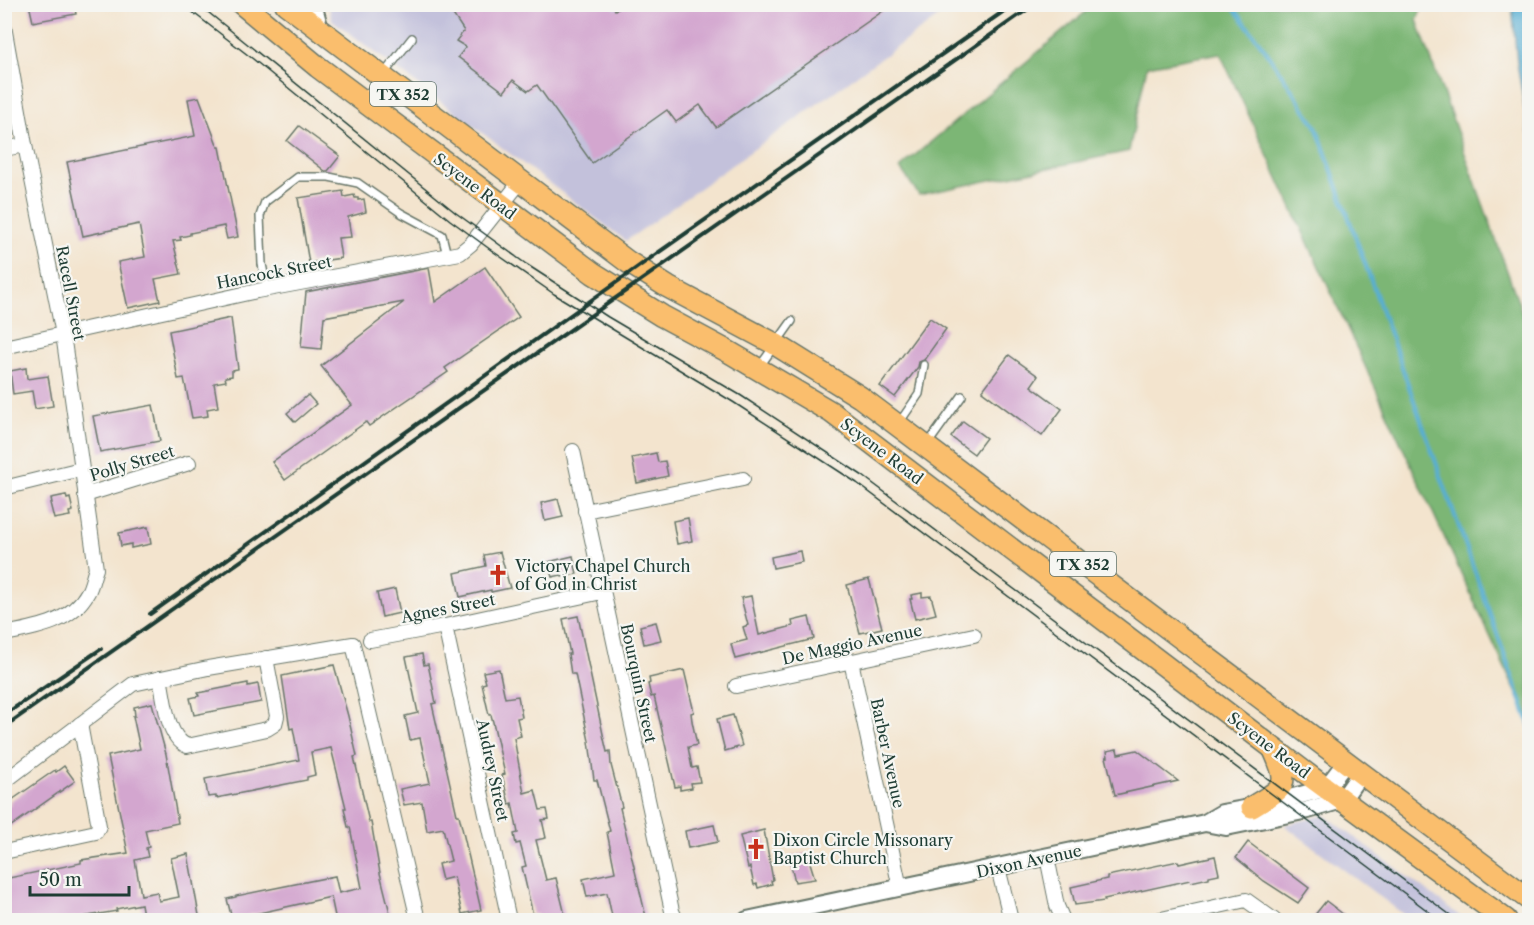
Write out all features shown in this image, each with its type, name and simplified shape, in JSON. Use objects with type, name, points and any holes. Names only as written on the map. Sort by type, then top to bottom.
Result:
[{"type":"main road","name":"Scyene Road","points":[[242,4],[363,101],[618,290],[831,412],[1274,749],[1506,921]]},
{"type":"main road","name":"Scyene Road","points":[[286,4],[321,33],[628,262],[668,287],[775,344],[852,392],[1530,900]]},
{"type":"main road","points":[[894,460],[912,436]]},
{"type":"main road","points":[[1252,807],[1274,795],[1282,784],[1282,768],[1274,749]]},
{"type":"street","points":[[313,4],[321,33]]},
{"type":"street","name":"Racell Street","points":[[4,26],[24,145],[63,334],[96,569],[88,591],[76,606],[58,620],[41,627],[4,634]]},
{"type":"street","points":[[4,149],[24,145]]},
{"type":"street","name":"Hancock Street","points":[[4,347],[267,289],[460,253],[471,244],[520,182]]},
{"type":"street","name":"Bourquin Street","points":[[573,451],[602,592],[676,921]]},
{"type":"street","name":"Polly Street","points":[[85,495],[189,463]]},
{"type":"street","name":"Polly Street","points":[[4,488],[81,469]]},
{"type":"street","points":[[585,511],[742,478]]},
{"type":"street","name":"Agnes Street","points":[[370,640],[602,592]]},
{"type":"street","name":"Audrey Street","points":[[445,626],[509,921]]},
{"type":"street","name":"De Maggio Avenue","points":[[736,686],[974,635]]},
{"type":"street","points":[[4,782],[133,684],[208,668],[353,644],[418,921]]},
{"type":"street","points":[[160,678],[172,734],[179,742],[187,746],[267,729],[275,724],[278,716],[266,658]]},
{"type":"street","name":"Barber Avenue","points":[[851,661],[900,888]]},
{"type":"street","points":[[4,852],[96,832],[99,826],[80,724]]},
{"type":"street","points":[[1334,794],[1353,767]]},
{"type":"street","name":"Dixon Avenue","points":[[747,921],[1205,823],[1222,813],[1334,794]]},
{"type":"street","name":"Dixon Avenue","points":[[1205,823],[1226,826],[1308,810],[1334,794]]},
{"type":"street","points":[[1047,857],[1057,906],[1063,921]]},
{"type":"street","points":[[998,868],[1011,921]]},
{"type":"street","points":[[1157,921],[1246,900],[1274,921]]},
{"type":"lane","points":[[363,101],[412,38]]},
{"type":"lane","points":[[267,289],[262,264],[260,216],[265,202],[298,177],[329,177],[358,183],[401,213],[442,235],[447,255]]},
{"type":"lane","points":[[759,369],[792,321]]},
{"type":"lane","points":[[912,436],[924,365]]},
{"type":"lane","points":[[912,436],[962,396]]},
{"type":"shaded area","points":[[328,5],[955,5],[626,241],[332,20]]},
{"type":"shaded area","points":[[1325,815],[1465,920],[1411,920],[1284,825]]},
{"type":"green space","points":[[1094,5],[1423,5],[1417,20],[1529,332],[1529,720],[1220,53],[1147,66],[1129,151],[919,195],[900,168]]},
{"type":"water","points":[[1512,5],[1529,5],[1529,135],[1517,63]]},
{"type":"building","points":[[29,4],[74,4],[76,14],[33,22]]},
{"type":"building","points":[[446,4],[612,4],[615,10],[626,4],[893,4],[716,127],[700,105],[676,122],[667,110],[592,163],[537,85],[528,91],[513,80],[504,92],[458,57],[466,47],[456,41],[464,31]]},
{"type":"building","points":[[199,97],[218,147],[220,147],[238,237],[227,239],[224,226],[190,233],[190,235],[180,237],[181,240],[173,241],[181,274],[155,279],[160,301],[128,308],[118,262],[145,257],[139,224],[83,236],[67,162],[195,136],[188,99]]},
{"type":"building","points":[[299,126],[340,156],[328,171],[287,141]]},
{"type":"building","points":[[343,191],[344,197],[354,195],[358,200],[364,199],[366,212],[348,217],[351,237],[338,238],[341,258],[309,263],[298,198]]},
{"type":"building","points":[[485,267],[519,317],[445,368],[448,372],[369,426],[366,422],[285,480],[272,462],[352,405],[321,366],[404,302],[324,317],[321,349],[301,347],[306,292],[429,268],[435,302]]},
{"type":"building","points":[[231,318],[238,369],[232,370],[232,376],[225,377],[226,381],[214,383],[218,407],[207,409],[208,416],[192,418],[184,378],[178,379],[169,331]]},
{"type":"building","points":[[930,318],[946,329],[895,397],[880,386]]},
{"type":"building","points":[[1009,355],[1038,376],[1031,386],[1062,409],[1042,436],[982,391]]},
{"type":"building","points":[[26,368],[27,379],[48,376],[53,406],[35,409],[32,391],[13,394],[10,371]]},
{"type":"building","points":[[308,395],[316,404],[295,422],[287,413]]},
{"type":"building","points":[[153,405],[160,441],[100,452],[93,416]]},
{"type":"building","points":[[963,421],[986,438],[974,454],[951,437]]},
{"type":"building","points":[[656,453],[658,462],[665,461],[668,476],[637,483],[632,458]]},
{"type":"building","points":[[66,495],[67,499],[70,498],[73,511],[69,512],[70,516],[54,519],[51,498]]},
{"type":"building","points":[[558,499],[563,517],[545,521],[541,503]]},
{"type":"building","points":[[688,518],[692,541],[677,544],[673,521]]},
{"type":"building","points":[[148,527],[151,544],[131,548],[131,544],[121,546],[119,533]]},
{"type":"building","points":[[800,551],[802,562],[773,568],[771,557]]},
{"type":"building","points":[[500,552],[510,588],[460,597],[455,573],[486,566],[484,555]]},
{"type":"building","points":[[573,556],[577,574],[552,577],[548,562]]},
{"type":"building","points":[[869,579],[882,628],[860,633],[847,585]]},
{"type":"building","points":[[395,589],[400,613],[382,617],[377,593]]},
{"type":"building","points":[[922,593],[922,597],[931,596],[936,614],[915,619],[911,595]]},
{"type":"building","points":[[751,596],[759,635],[793,626],[792,621],[809,617],[814,639],[735,659],[731,644],[747,640],[743,627],[748,625],[741,598]]},
{"type":"building","points":[[578,616],[647,921],[613,921],[607,893],[587,897],[583,879],[615,872],[607,832],[610,831],[597,780],[594,780],[589,741],[575,674],[571,674],[568,654],[570,654],[563,619]]},
{"type":"building","points":[[656,622],[661,640],[644,644],[640,626]]},
{"type":"building","points":[[422,654],[424,665],[428,664],[436,703],[432,704],[481,910],[462,914],[454,877],[442,880],[438,864],[451,861],[443,828],[427,831],[422,802],[404,805],[400,789],[430,783],[420,738],[410,740],[405,716],[418,713],[406,657]]},
{"type":"building","points":[[334,665],[348,716],[357,756],[354,757],[369,822],[371,822],[392,921],[336,921],[331,897],[232,919],[227,899],[236,896],[335,876],[339,893],[362,888],[331,748],[311,752],[315,775],[307,777],[307,780],[216,798],[216,796],[208,797],[205,779],[299,760],[293,728],[290,729],[282,676]]},
{"type":"building","points":[[499,669],[505,698],[518,696],[522,717],[517,718],[521,736],[514,738],[524,793],[535,790],[540,810],[547,809],[549,819],[542,820],[546,838],[536,840],[546,880],[556,878],[565,915],[540,921],[538,921],[537,914],[533,915],[522,867],[526,866],[520,843],[516,844],[514,834],[518,833],[512,803],[509,804],[502,775],[505,774],[482,684],[486,683],[483,672]]},
{"type":"building","points":[[684,670],[694,712],[691,713],[697,745],[688,747],[692,768],[697,767],[700,782],[691,783],[692,788],[680,790],[680,786],[675,787],[654,696],[651,697],[648,684],[650,683],[649,678]]},
{"type":"building","points":[[248,683],[248,686],[258,684],[261,702],[194,715],[190,698],[199,696],[198,693]]},
{"type":"building","points":[[152,703],[166,754],[178,823],[145,830],[149,847],[146,848],[148,857],[135,860],[141,895],[157,892],[159,901],[179,897],[171,858],[188,854],[200,921],[144,921],[141,904],[116,909],[117,911],[59,921],[4,921],[4,879],[81,863],[81,860],[128,853],[108,756],[140,749],[133,716],[135,716],[134,707]]},
{"type":"building","points":[[733,715],[742,746],[725,751],[717,719]]},
{"type":"building","points":[[1117,749],[1118,754],[1137,750],[1178,781],[1115,795],[1106,757],[1108,757],[1107,751]]},
{"type":"building","points":[[64,766],[75,781],[4,831],[4,808],[11,804],[9,802]]},
{"type":"building","points":[[714,825],[718,842],[688,848],[685,831]]},
{"type":"building","name":"Dixon Circle Missonary Baptist Church","points":[[764,830],[773,880],[772,884],[758,888],[757,884],[754,885],[750,867],[748,868],[740,836]]},
{"type":"building","points":[[1248,842],[1309,888],[1298,903],[1264,881],[1236,858]]},
{"type":"building","points":[[807,853],[815,879],[795,882],[789,857]]},
{"type":"building","points":[[1215,856],[1219,874],[1209,876],[1209,878],[1104,899],[1105,901],[1075,905],[1071,887],[1107,879],[1107,876],[1178,861],[1179,864]]},
{"type":"building","points":[[1326,901],[1352,921],[1320,921],[1314,916]]},
{"type":"waterway","points":[[1231,4],[1266,51],[1316,126],[1530,726]]},
{"type":"tram line","points":[[182,4],[450,220],[491,250],[554,294],[733,402],[857,483],[1440,920]]},
{"type":"tram line","points":[[198,4],[456,213],[526,264],[608,317],[740,395],[863,476],[1457,920]]},
{"type":"railway","points":[[150,614],[652,257],[1014,4]]},
{"type":"railway","points":[[4,727],[1035,4]]},
{"type":"railway","points":[[4,715],[101,649]]},
{"type":"place","name":"Victory Chapel Church of God in Christ","points":[[498,575]]},
{"type":"place","name":"Dixon Circle Missonary Baptist Church","points":[[756,849]]}]
